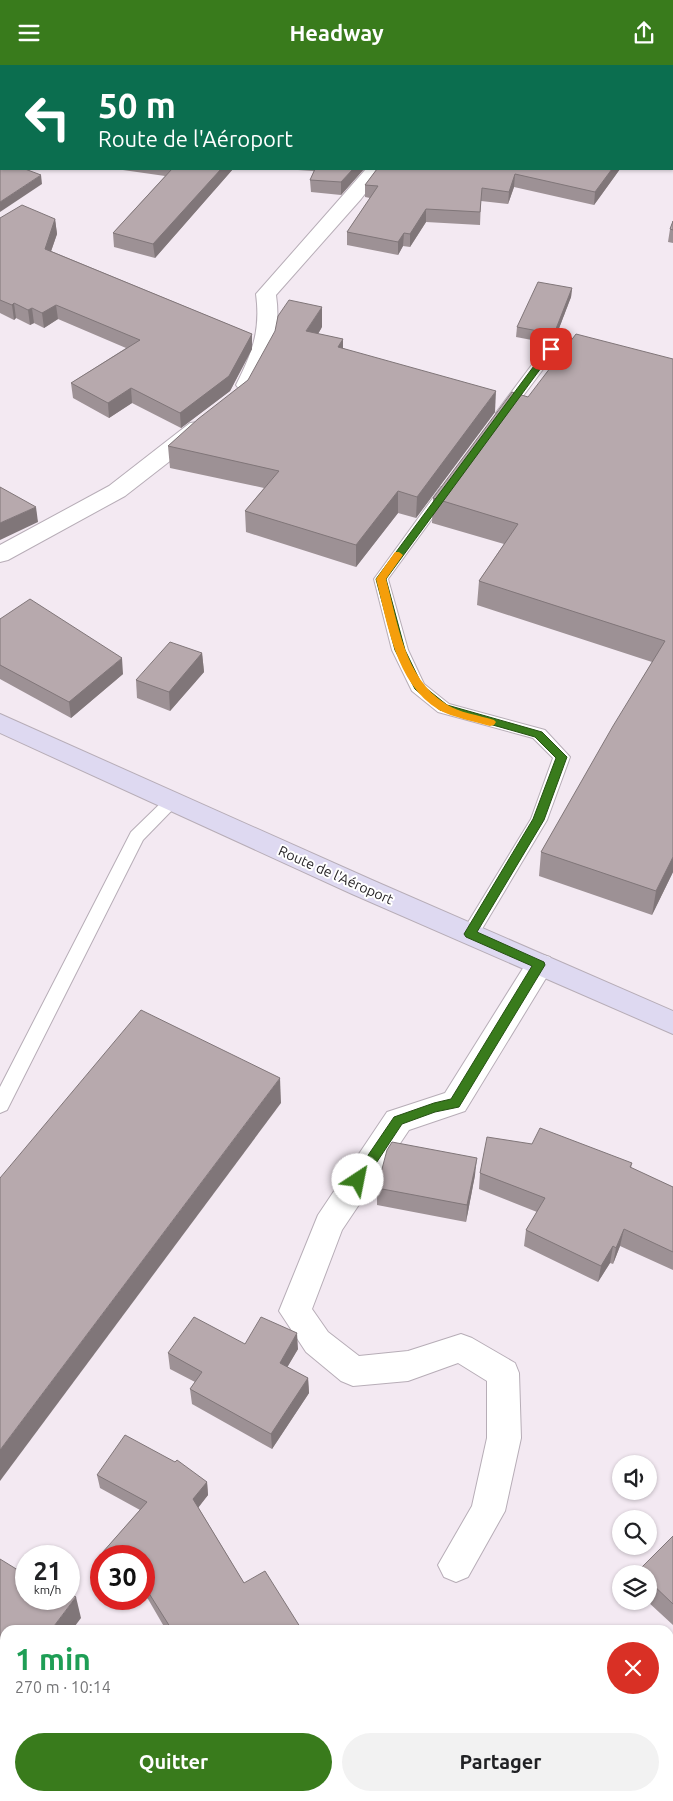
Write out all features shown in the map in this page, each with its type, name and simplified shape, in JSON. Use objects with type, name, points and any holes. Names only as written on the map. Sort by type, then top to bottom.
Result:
[{"type":"main road","name":"Route de l'Aéroport","points":[[0,723],[673,1023]]},
{"type":"street","points":[[0,555],[117,491],[240,396],[264,351],[270,316],[266,294],[374,170]]},
{"type":"street","points":[[456,1565],[488,1511],[504,1438],[503,1373],[462,1348],[408,1366],[353,1371],[317,1342],[295,1311],[329,1224],[398,1121],[434,1108],[455,1103],[540,965]]},
{"type":"lane","points":[[492,428],[551,349]]},
{"type":"lane","points":[[457,476],[381,579],[400,650],[418,687],[444,708],[539,734],[562,757],[539,820],[470,934]]},
{"type":"lane","points":[[0,1105],[138,836],[173,801]]},
{"type":"building","points":[[0,170],[28,170],[41,175],[0,202]]},
{"type":"building","points":[[171,170],[220,170],[153,244],[113,233]]},
{"type":"building","points":[[315,170],[352,170],[341,182],[310,180]]},
{"type":"building","points":[[376,170],[611,170],[595,192],[515,174],[509,192],[482,188],[480,212],[426,209],[410,234],[404,233],[398,242],[347,232],[378,186],[365,185]]},
{"type":"building","points":[[22,205],[55,219],[45,249],[252,334],[229,376],[180,413],[131,388],[108,403],[71,383],[140,340],[56,305],[42,313],[32,308],[28,310],[14,303],[12,305],[0,300],[0,218]]},
{"type":"building","points":[[538,282],[572,288],[554,334],[517,327]]},
{"type":"building","points":[[289,300],[322,307],[306,331],[343,339],[338,347],[496,391],[417,497],[398,491],[356,545],[245,511],[279,471],[168,446],[198,419],[248,380],[275,331],[278,316]]},
{"type":"building","points":[[576,334],[673,359],[673,857],[656,891],[541,852],[613,726],[665,641],[479,581],[518,524],[433,498],[512,392],[528,397]]},
{"type":"building","points":[[0,487],[36,507],[0,523]]},
{"type":"building","points":[[30,599],[122,658],[69,702],[0,665],[0,619]]},
{"type":"building","points":[[170,642],[202,653],[169,692],[136,680]]},
{"type":"building","points":[[141,1010],[280,1078],[0,1450],[0,1178]]},
{"type":"building","points":[[540,1128],[632,1163],[630,1167],[673,1187],[673,1252],[624,1229],[616,1248],[613,1246],[601,1266],[526,1230],[545,1198],[480,1173],[487,1137],[532,1144]]},
{"type":"building","points":[[392,1142],[477,1158],[467,1205],[377,1188],[387,1150]]},
{"type":"building","points":[[194,1317],[245,1344],[261,1317],[297,1333],[280,1363],[308,1378],[271,1434],[190,1389],[202,1372],[168,1353]]},
{"type":"building","points":[[125,1435],[175,1462],[177,1460],[207,1482],[193,1499],[244,1583],[265,1571],[299,1625],[169,1625],[155,1603],[155,1545],[109,1545],[147,1502],[97,1475]]},
{"type":"building","points":[[673,1536],[673,1604],[657,1589],[657,1565],[644,1565],[654,1555],[657,1555],[657,1552]]},
{"type":"building","points":[[0,1559],[15,1568],[15,1610],[66,1610],[55,1625],[0,1625]]},
{"type":"slow traffic","points":[[399,555],[381,579],[400,650],[418,687],[444,708],[490,722]]},
{"type":"route","points":[[358,1180],[398,1121],[434,1108],[455,1103],[540,965],[470,934],[539,820],[562,757],[539,734],[444,708],[418,687],[400,650],[381,579],[551,349]]}]
